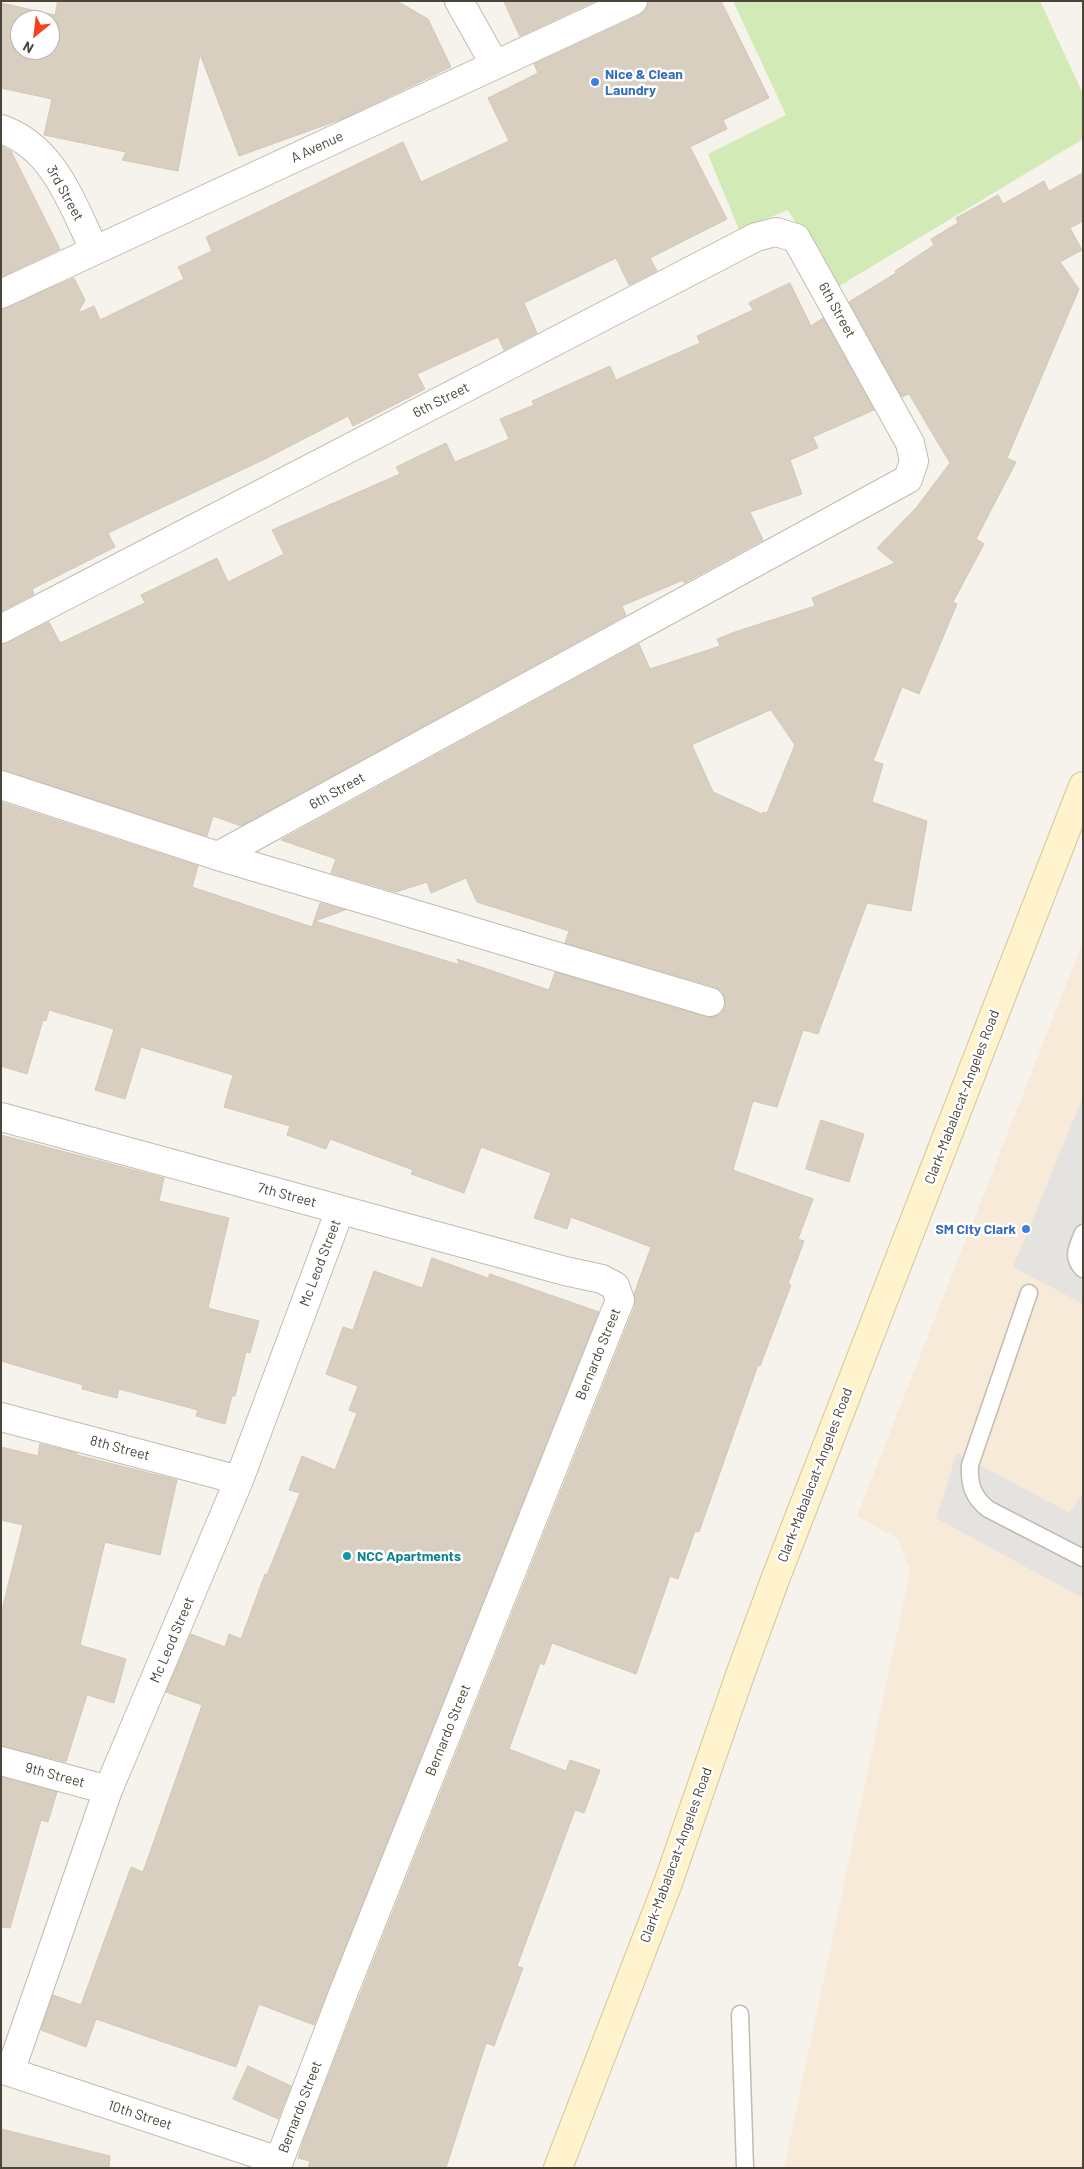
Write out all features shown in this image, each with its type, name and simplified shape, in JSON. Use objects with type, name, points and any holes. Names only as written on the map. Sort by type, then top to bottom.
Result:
[{"type":"main road","name":"Clark-Mabalacat-Angeles Road","points":[[558,2168],[668,1883],[740,1672],[776,1577],[1083,786]]},
{"type":"street","points":[[460,1],[495,65]]},
{"type":"street","name":"A Avenue","points":[[1,294],[633,1]]},
{"type":"street","name":"3rd Street","points":[[1,129],[28,143],[43,156],[57,173],[94,250]]},
{"type":"street","name":"6th Street","points":[[1,629],[756,237],[776,232],[796,238],[910,443],[914,461],[908,480],[218,856]]},
{"type":"street","points":[[1,785],[218,856],[710,1002]]},
{"type":"street","name":"7th Street","points":[[1,1117],[340,1210],[602,1279],[615,1286],[620,1300]]},
{"type":"street","name":"Mc Leod Street","points":[[6,2071],[108,1790],[239,1480],[340,1210]]},
{"type":"street","name":"Bernardo Street","points":[[279,2161],[344,1991],[620,1300]]},
{"type":"street","name":"8th Street","points":[[1,1417],[239,1480]]},
{"type":"street","name":"9th Street","points":[[1,1761],[108,1790]]},
{"type":"street","name":"10th Street","points":[[6,2071],[279,2161]]},
{"type":"lane","points":[[1083,1234],[1075,1253],[1076,1262],[1083,1269]]},
{"type":"lane","points":[[1029,1293],[970,1465],[972,1491],[979,1502],[988,1509],[1083,1558]]},
{"type":"lane","points":[[740,2014],[745,2168]]},
{"type":"shaded area","points":[[1083,942],[1083,2168],[784,2168],[910,1571],[898,1539],[857,1516]]},
{"type":"shaded area","points":[[1083,1097],[1083,1304],[1013,1267]]},
{"type":"shaded area","points":[[957,1453],[1070,1513],[1083,1492],[1083,1598],[936,1518]]},
{"type":"green space","points":[[733,1],[1040,1],[1083,94],[1083,139],[836,288],[788,210],[739,230],[708,154],[786,115]]},
{"type":"building","points":[[58,1],[397,1],[428,19],[451,67],[342,119],[239,156],[200,54],[178,171],[122,160],[126,152],[44,135],[52,99],[1,88],[1,3],[32,10],[10,10],[10,60],[60,60],[60,10],[56,10]]},
{"type":"building","points":[[504,1],[595,1],[520,36]]},
{"type":"building","points":[[648,1],[721,1],[769,98],[723,120],[727,129],[690,147],[727,219],[650,258],[657,271],[629,285],[616,258],[524,303],[537,333],[504,350],[498,337],[417,374],[425,389],[353,426],[348,416],[265,459],[108,533],[115,547],[32,589],[34,594],[1,611],[1,309],[74,278],[85,300],[78,313],[94,306],[100,320],[184,279],[178,267],[212,251],[206,237],[403,142],[421,182],[509,141],[488,98],[538,73],[534,64],[640,15],[646,10]]},
{"type":"building","points":[[1,146],[11,151],[60,249],[1,277]]},
{"type":"building","points":[[1083,173],[1083,221],[1070,228],[1082,250],[1060,262],[1079,289],[1007,458],[1016,462],[976,539],[984,544],[953,602],[957,604],[919,694],[902,687],[873,761],[883,764],[872,802],[927,821],[911,911],[867,903],[818,1034],[803,1030],[777,1107],[753,1101],[733,1170],[813,1199],[798,1239],[804,1241],[788,1284],[791,1285],[760,1366],[758,1365],[699,1532],[695,1531],[678,1579],[670,1576],[636,1674],[552,1643],[544,1665],[540,1663],[509,1749],[566,1771],[570,1760],[600,1770],[584,1813],[575,1810],[517,1966],[523,1968],[494,2046],[486,2043],[446,2168],[308,2168],[310,2161],[298,2158],[305,2136],[635,1306],[634,1294],[651,1247],[571,1217],[567,1229],[534,1218],[551,1173],[481,1147],[464,1193],[411,1174],[413,1170],[330,1139],[326,1149],[287,1135],[290,1126],[224,1107],[233,1075],[141,1047],[125,1099],[95,1090],[114,1029],[49,1010],[46,1021],[43,1020],[27,1074],[1,1066],[1,802],[198,866],[192,887],[312,927],[320,903],[345,910],[315,921],[460,965],[457,959],[549,990],[555,972],[706,1017],[720,1014],[725,1007],[725,999],[722,992],[715,987],[565,943],[569,931],[477,902],[466,878],[431,893],[427,882],[396,892],[331,873],[336,859],[281,840],[639,644],[650,669],[720,646],[717,639],[735,632],[815,606],[812,598],[895,563],[877,548],[916,508],[950,463],[909,394],[902,397],[849,302],[896,273],[895,271],[934,245],[931,239],[958,223],[956,218],[998,195],[1003,204],[1044,181],[1049,191]],"holes":[[[771,710],[795,745],[767,813],[763,812],[762,814],[713,792],[692,745]]]},
{"type":"building","points":[[790,283],[811,326],[823,318],[874,410],[813,437],[818,448],[790,460],[802,494],[750,512],[763,540],[684,583],[683,580],[622,606],[626,615],[241,826],[213,816],[207,836],[1,770],[1,644],[49,622],[60,643],[145,603],[141,595],[217,558],[228,582],[284,554],[272,530],[400,474],[396,467],[446,443],[455,462],[509,439],[500,419],[534,405],[532,401],[610,366],[616,380],[700,343],[697,336],[753,310],[749,303]]},
{"type":"building","points":[[821,1120],[864,1134],[849,1182],[806,1169]]},
{"type":"building","points":[[1,1135],[164,1178],[159,1201],[229,1218],[208,1308],[259,1321],[250,1353],[246,1352],[235,1396],[232,1396],[225,1424],[196,1416],[198,1410],[119,1389],[117,1398],[82,1389],[83,1385],[1,1361]]},
{"type":"building","points":[[432,1258],[488,1278],[490,1274],[599,1312],[314,2025],[259,2004],[236,2067],[96,2019],[86,2047],[41,2030],[53,1995],[81,2005],[131,1867],[143,1872],[202,1705],[166,1692],[191,1634],[225,1647],[229,1634],[241,1639],[265,1574],[267,1575],[300,1493],[289,1490],[302,1456],[335,1470],[357,1413],[349,1410],[358,1386],[326,1374],[343,1327],[353,1330],[374,1271],[422,1288]]},
{"type":"building","points":[[40,1444],[177,1480],[160,1555],[105,1542],[80,1645],[126,1659],[114,1703],[87,1695],[66,1762],[1,1746],[1,1614],[23,1525],[1,1520],[1,1447],[38,1456]]},
{"type":"building","points":[[1,1777],[57,1792],[48,1822],[41,1820],[10,1928],[1,1927]]},
{"type":"building","points":[[248,2066],[291,2086],[278,2119],[233,2099]]},
{"type":"building","points":[[1,2129],[110,2156],[109,2168],[1,2168]]},
{"type":"place","name":"Nice & Clean Laundry","points":[[595,82]]},
{"type":"place","name":"SM City Clark","points":[[1026,1229]]},
{"type":"place","name":"NCC Apartments","points":[[347,1556]]}]
